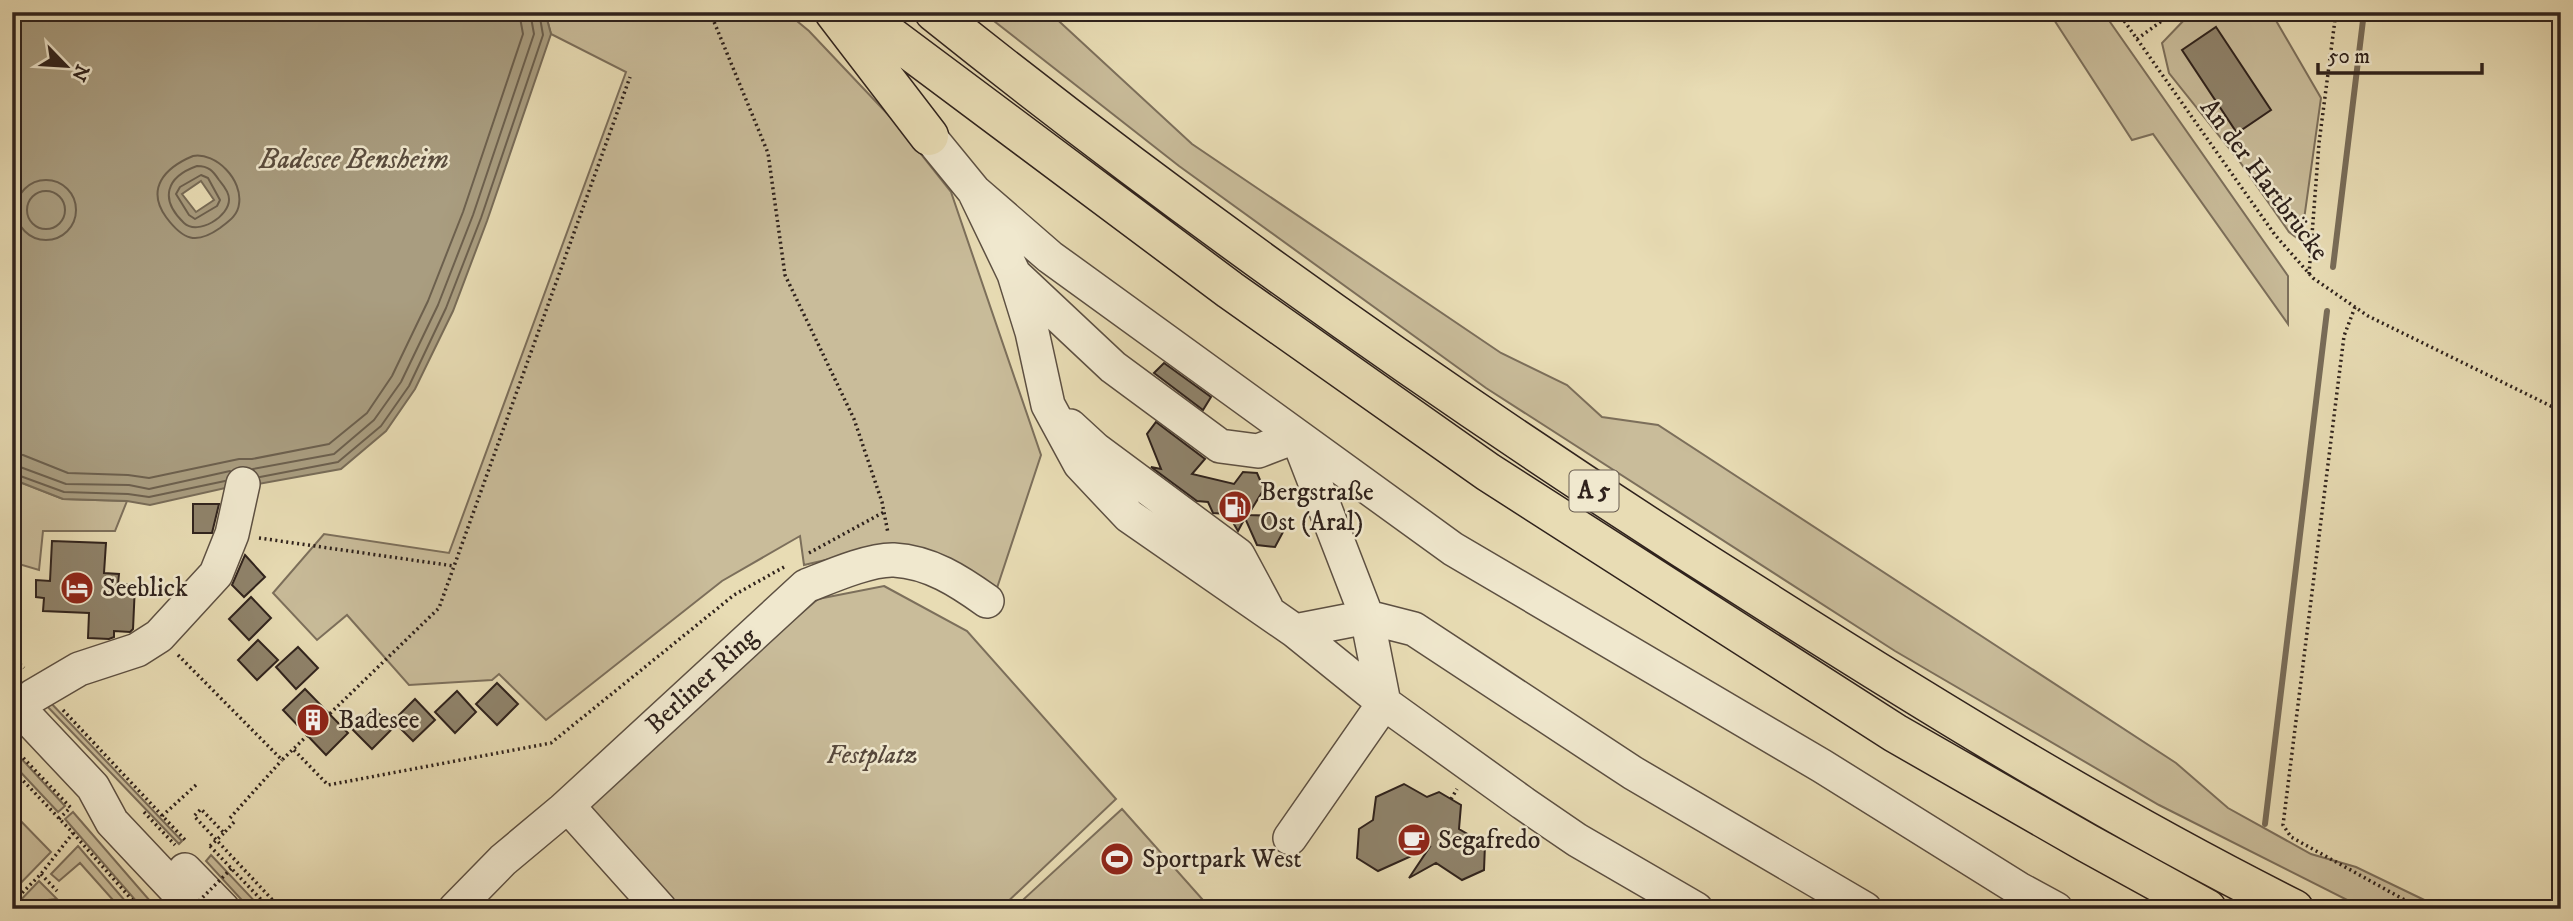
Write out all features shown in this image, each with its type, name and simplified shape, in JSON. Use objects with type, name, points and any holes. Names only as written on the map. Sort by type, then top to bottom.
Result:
[{"type":"highway","points":[[834,12],[929,136]]},
{"type":"highway","name":"A 5","points":[[858,12],[1230,290],[1488,472],[1895,733],[2087,844],[2207,909]]},
{"type":"highway","name":"A 5","points":[[934,12],[1045,101],[1254,256],[1504,433],[1908,691],[2101,806],[2294,909]]},
{"type":"street","points":[[929,136],[974,191],[1050,257],[1453,550],[1822,766],[2019,889],[2056,909]]},
{"type":"street","points":[[974,191],[1014,274],[1032,332],[1048,405],[1080,464],[1129,516],[1282,622],[1384,703],[1577,840],[1696,909]]},
{"type":"street","points":[[1014,274],[1113,367],[1220,446],[1258,451],[1297,436]]},
{"type":"street","points":[[1290,838],[1384,703],[1367,617],[1297,436]]},
{"type":"street","points":[[192,909],[112,822],[82,797],[25,699],[79,668],[137,650],[159,636],[216,574],[232,534],[243,484]]},
{"type":"street","name":"Berliner Ring","points":[[455,909],[503,860],[564,808],[806,586],[850,569],[893,560],[936,569],[987,601]]},
{"type":"street","points":[[1282,622],[1367,617],[1414,629],[1633,773],[1865,909]]},
{"type":"street","points":[[82,797],[125,808],[223,909]]},
{"type":"street","points":[[564,808],[575,814],[660,909]]},
{"type":"path","points":[[710,12],[768,153],[785,275],[854,419],[884,512],[893,560]]},
{"type":"path","name":"An der Hartbrücke","points":[[2118,12],[2275,235],[2309,274],[2355,307],[2561,411]]},
{"type":"path","points":[[2137,38],[2174,12]]},
{"type":"path","points":[[2309,274],[2319,143],[2336,12]]},
{"type":"path","points":[[230,818],[282,760],[439,607],[630,77]]},
{"type":"path","points":[[2355,307],[2344,335],[2283,825],[2291,836],[2421,909]]},
{"type":"path","points":[[803,556],[884,512]]},
{"type":"path","points":[[232,534],[454,566]]},
{"type":"path","points":[[293,750],[328,785],[551,743],[734,595],[792,563]]},
{"type":"path","points":[[159,636],[282,760]]},
{"type":"path","points":[[12,656],[25,699],[162,816],[190,846]]},
{"type":"path","points":[[12,769],[140,909]]},
{"type":"path","points":[[162,816],[196,785]]},
{"type":"path","points":[[59,819],[82,797]]},
{"type":"path","points":[[224,833],[201,809],[194,817],[281,909]]},
{"type":"path","points":[[205,851],[234,822]]},
{"type":"path","points":[[12,903],[41,874],[73,833]]},
{"type":"path","points":[[209,846],[270,909]]},
{"type":"path","points":[[192,909],[232,868]]},
{"type":"path","points":[[41,874],[57,891]]},
{"type":"green space","points":[[545,12],[786,12],[809,31],[897,124],[951,192],[1041,455],[996,591],[886,546],[804,565],[800,536],[722,581],[546,720],[499,674],[492,680],[409,685],[347,615],[317,640],[273,593],[324,534],[449,553],[626,72],[551,34]]},
{"type":"green space","points":[[1000,12],[1049,12],[1192,144],[1501,353],[1567,385],[1602,417],[1658,425],[2176,763],[2228,808],[2311,854],[2356,867],[2443,909],[2365,909],[2159,805],[1895,651],[1486,388],[1179,166],[994,21]]},
{"type":"green space","points":[[2049,12],[2103,12],[2288,276],[2288,324],[2153,134],[2132,140]]},
{"type":"green space","points":[[2204,12],[2271,12],[2321,98],[2301,241],[2289,232],[2240,162],[2169,73],[2162,43],[2187,17]]},
{"type":"green space","points":[[12,479],[63,499],[127,501],[115,531],[43,531],[39,570],[12,562]]},
{"type":"green space","name":"Festplatz","points":[[884,586],[967,631],[1116,799],[1000,909],[667,909],[575,807],[818,599]]},
{"type":"green space","points":[[49,701],[182,841],[179,844],[45,704]]},
{"type":"green space","points":[[17,754],[65,806],[58,812],[12,763],[12,758]]},
{"type":"green space","name":"Sportpark West","points":[[1122,809],[1211,909],[1013,909]]},
{"type":"green space","points":[[12,812],[51,852],[12,892]]},
{"type":"green space","points":[[73,812],[157,909],[143,909],[65,819]]},
{"type":"green space","points":[[78,846],[132,909],[121,909],[80,863],[59,881],[51,874]]},
{"type":"green space","points":[[211,855],[262,909],[250,909],[206,861]]},
{"type":"green space","points":[[39,881],[57,899],[38,901],[29,909],[12,909]]},
{"type":"water","name":"Badesee Bensheim","points":[[12,12],[545,12],[551,34],[453,311],[415,389],[386,431],[341,469],[253,485],[243,484],[150,505],[127,501],[63,499],[12,479]],"holes":[[[201,181],[214,200],[196,212],[182,194]]]},
{"type":"building","points":[[2216,27],[2271,110],[2237,133],[2182,50]]},
{"type":"building","points":[[1164,363],[1211,397],[1203,410],[1154,373]]},
{"type":"building","points":[[1156,422],[1205,459],[1192,474],[1234,484],[1243,472],[1257,473],[1264,489],[1248,515],[1276,516],[1283,532],[1275,547],[1257,545],[1245,518],[1238,531],[1228,514],[1213,513],[1208,502],[1197,501],[1151,467],[1161,469],[1147,434]]},
{"type":"building","points":[[193,504],[219,504],[212,533],[193,533]]},
{"type":"building","name":"Seeblick","points":[[52,541],[106,543],[104,573],[119,574],[118,584],[135,585],[133,629],[130,632],[114,631],[114,637],[109,639],[88,638],[89,613],[43,611],[44,598],[36,597],[36,580],[50,581]]},
{"type":"building","points":[[245,555],[265,577],[244,597],[232,585]]},
{"type":"building","points":[[251,597],[271,618],[249,640],[229,619]]},
{"type":"building","points":[[258,640],[278,660],[257,680],[238,660]]},
{"type":"building","points":[[298,647],[318,668],[296,689],[276,667]]},
{"type":"building","points":[[497,683],[518,704],[497,725],[476,704]]},
{"type":"building","name":"Badesee","points":[[305,689],[348,733],[326,755],[283,710]]},
{"type":"building","points":[[457,691],[476,712],[455,733],[435,712]]},
{"type":"building","points":[[415,699],[435,720],[413,741],[393,721]]},
{"type":"building","points":[[374,709],[393,728],[372,749],[353,730]]},
{"type":"building","points":[[1404,784],[1427,797],[1439,792],[1461,805],[1459,829],[1485,844],[1484,870],[1462,880],[1436,863],[1409,878],[1429,848],[1378,871],[1357,858],[1359,829],[1373,820],[1376,797]]},
{"type":"waterway","points":[[2333,267],[2364,12]]},
{"type":"waterway","points":[[2265,824],[2327,311]]},
{"type":"place","name":"Bergstraße Ost (Aral)","points":[[1235,507]]},
{"type":"place","name":"Seeblick","points":[[77,588]]},
{"type":"place","name":"Badesee","points":[[313,720]]},
{"type":"place","name":"Segafredo","points":[[1414,840]]},
{"type":"place","name":"Sportpark West","points":[[1117,859]]}]
